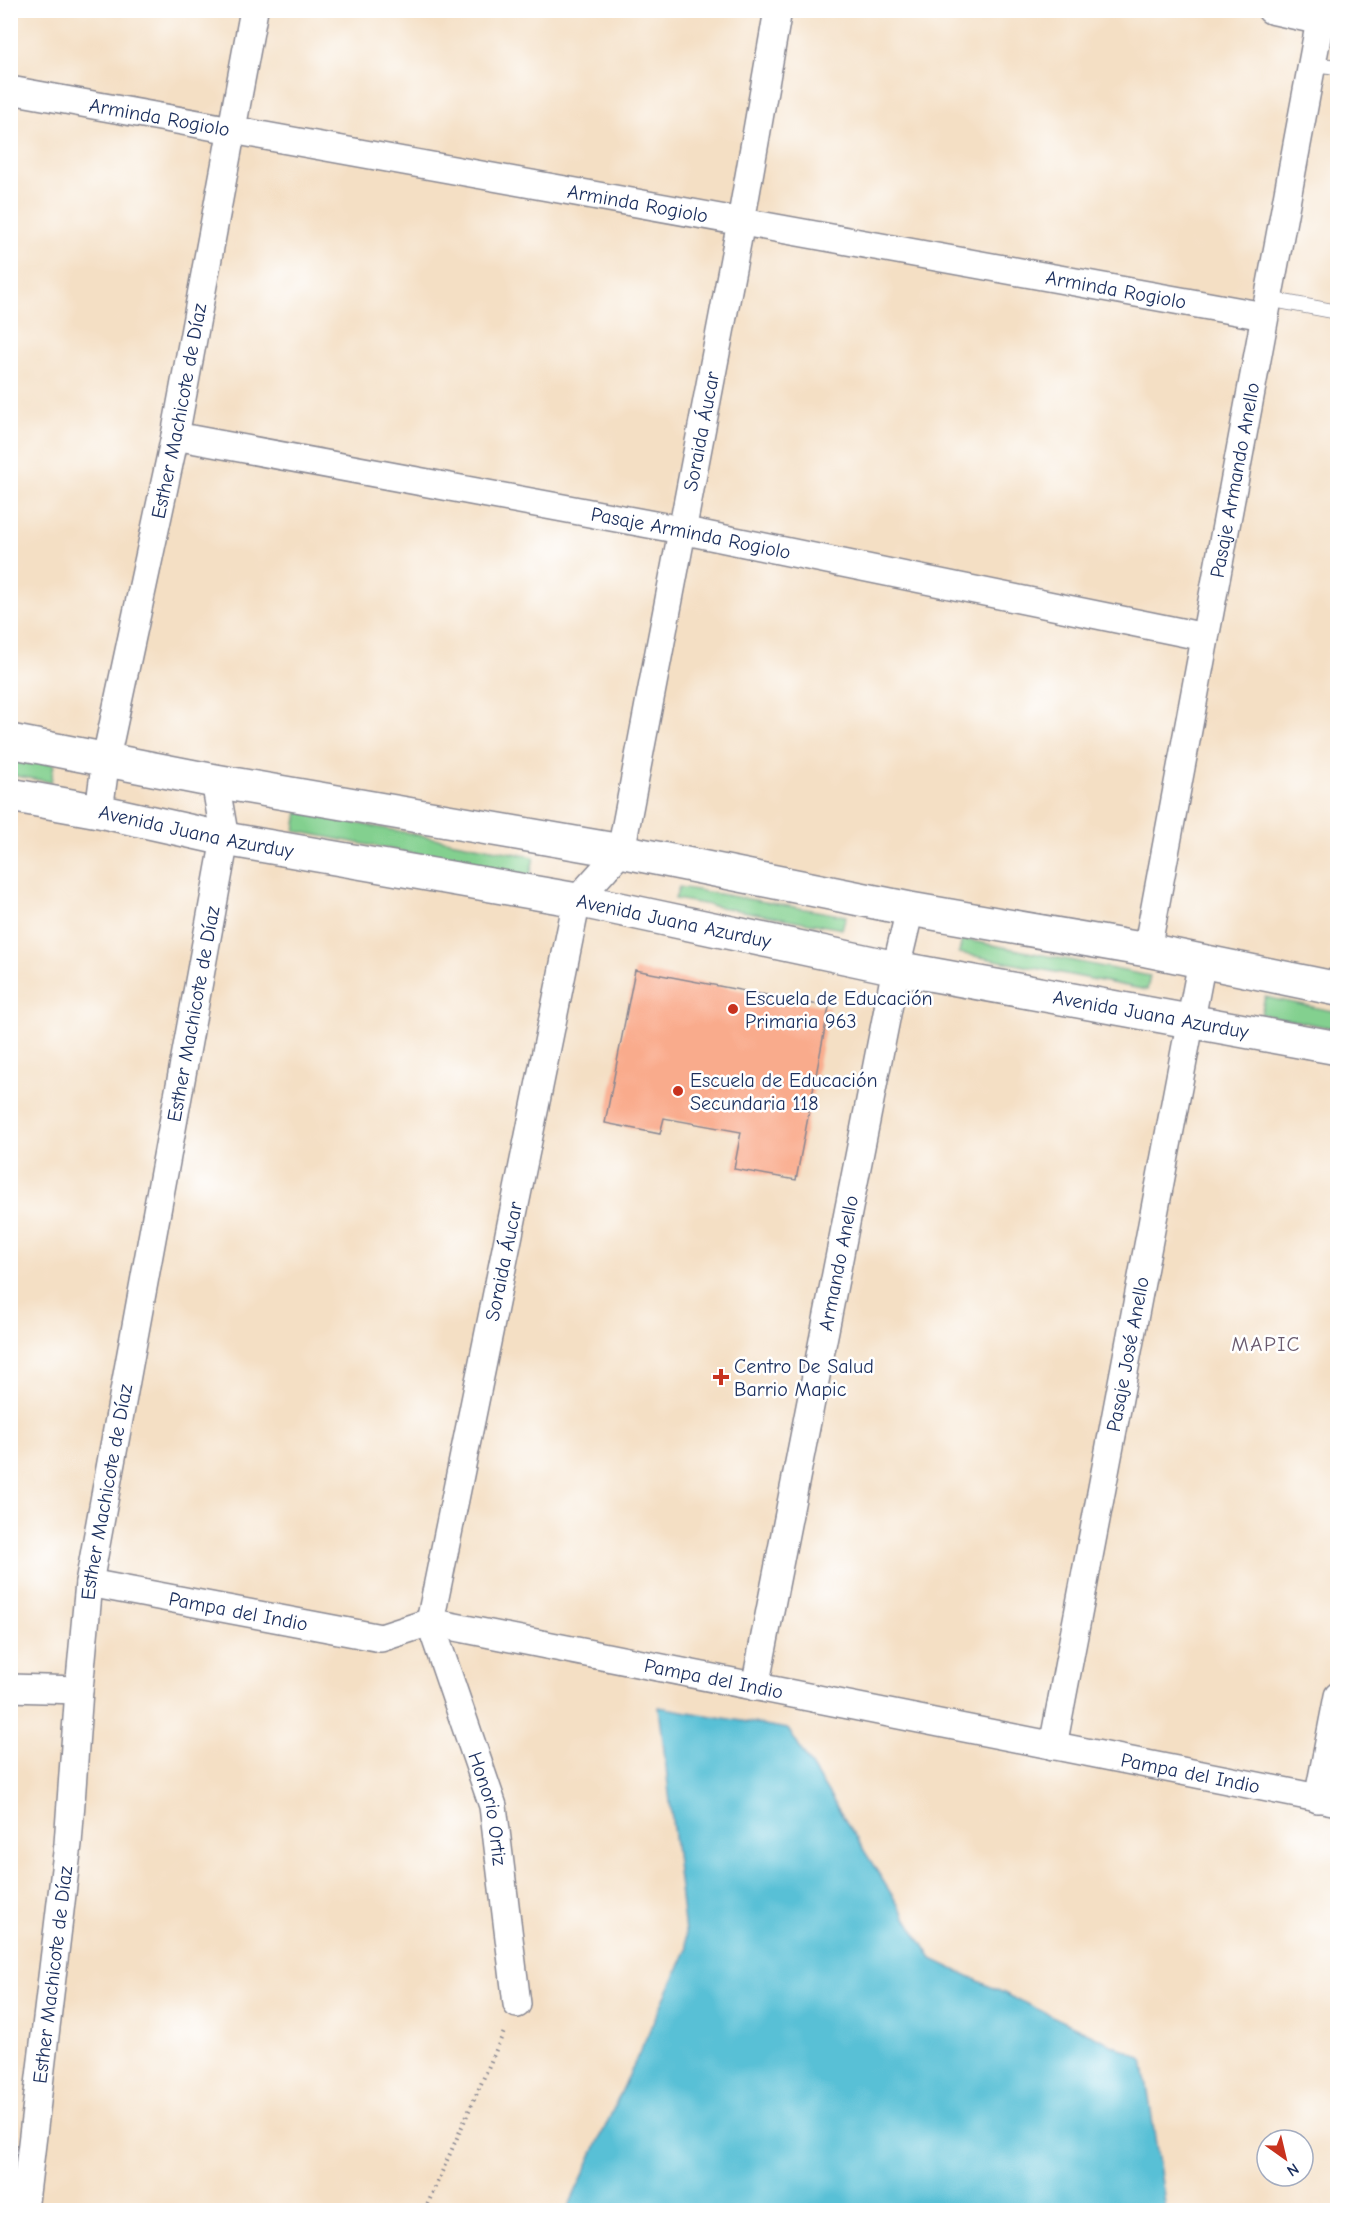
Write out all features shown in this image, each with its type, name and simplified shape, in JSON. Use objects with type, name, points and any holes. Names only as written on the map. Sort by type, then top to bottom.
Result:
[{"type":"main road","points":[[10,741],[215,781],[621,851],[910,909],[1147,950],[1338,989]]},
{"type":"main road","name":"Avenida Juana Azurduy","points":[[10,795],[99,811],[225,839],[577,900],[896,968],[1338,1048]]},
{"type":"street","name":"Esther Machicote de Díaz","points":[[99,811],[106,759],[175,436],[254,10]]},
{"type":"street","name":"Soraida Áucar","points":[[621,851],[741,222],[778,10]]},
{"type":"street","points":[[1271,10],[1322,16]]},
{"type":"street","name":"Pasaje Armando Anello","points":[[1147,950],[1266,308],[1325,66],[1322,16]]},
{"type":"street","name":"Arminda Rogiolo","points":[[10,90],[741,222],[1266,308]]},
{"type":"street","name":"Pasaje Arminda Rogiolo","points":[[175,436],[681,530],[1205,637]]},
{"type":"street","name":"Esther Machicote de Díaz","points":[[24,2211],[68,1844],[89,1582],[225,839],[215,781]]},
{"type":"street","points":[[577,900],[621,851]]},
{"type":"street","name":"Soraida Áucar","points":[[430,1622],[577,900]]},
{"type":"street","name":"Armando Anello","points":[[755,1687],[896,968],[910,909]]},
{"type":"street","name":"Pasaje José Anello","points":[[1053,1746],[1202,961]]},
{"type":"street","name":"Pampa del Indio","points":[[89,1582],[381,1638],[430,1622],[1328,1800]]},
{"type":"street","name":"Honorio Ortiz","points":[[430,1622],[493,1806],[517,2004]]},
{"type":"street","points":[[10,1688],[79,1690]]},
{"type":"street","points":[[1328,1800],[1338,1696]]},
{"type":"lane","points":[[1266,308],[1338,312]]},
{"type":"path","points":[[424,2211],[517,2004]]},
{"type":"green space","points":[[10,756],[54,764],[51,782],[11,775]]},
{"type":"green space","points":[[298,812],[534,857],[530,876],[295,831]]},
{"type":"green space","points":[[679,887],[846,916],[842,929],[675,899]]},
{"type":"green space","points":[[962,939],[1150,976],[1147,990],[959,953]]},
{"type":"green space","points":[[1265,997],[1337,1012],[1337,1029],[1261,1014]]},
{"type":"water","points":[[659,1707],[788,1729],[932,1959],[1143,2059],[1166,2210],[567,2210],[687,1949]]},
{"type":"building","points":[[635,970],[829,1007],[796,1180],[734,1169],[741,1132],[664,1118],[660,1134],[605,1123]]},
{"type":"place","name":"Escuela de Educación Primaria 963","points":[[733,1009]]},
{"type":"place","name":"Escuela de Educación Secundaria 118","points":[[678,1091]]},
{"type":"place","name":"Centro De Salud Barrio Mapic","points":[[721,1377]]},
{"type":"district","name":"MAPIC","points":[[1266,1344]]}]
